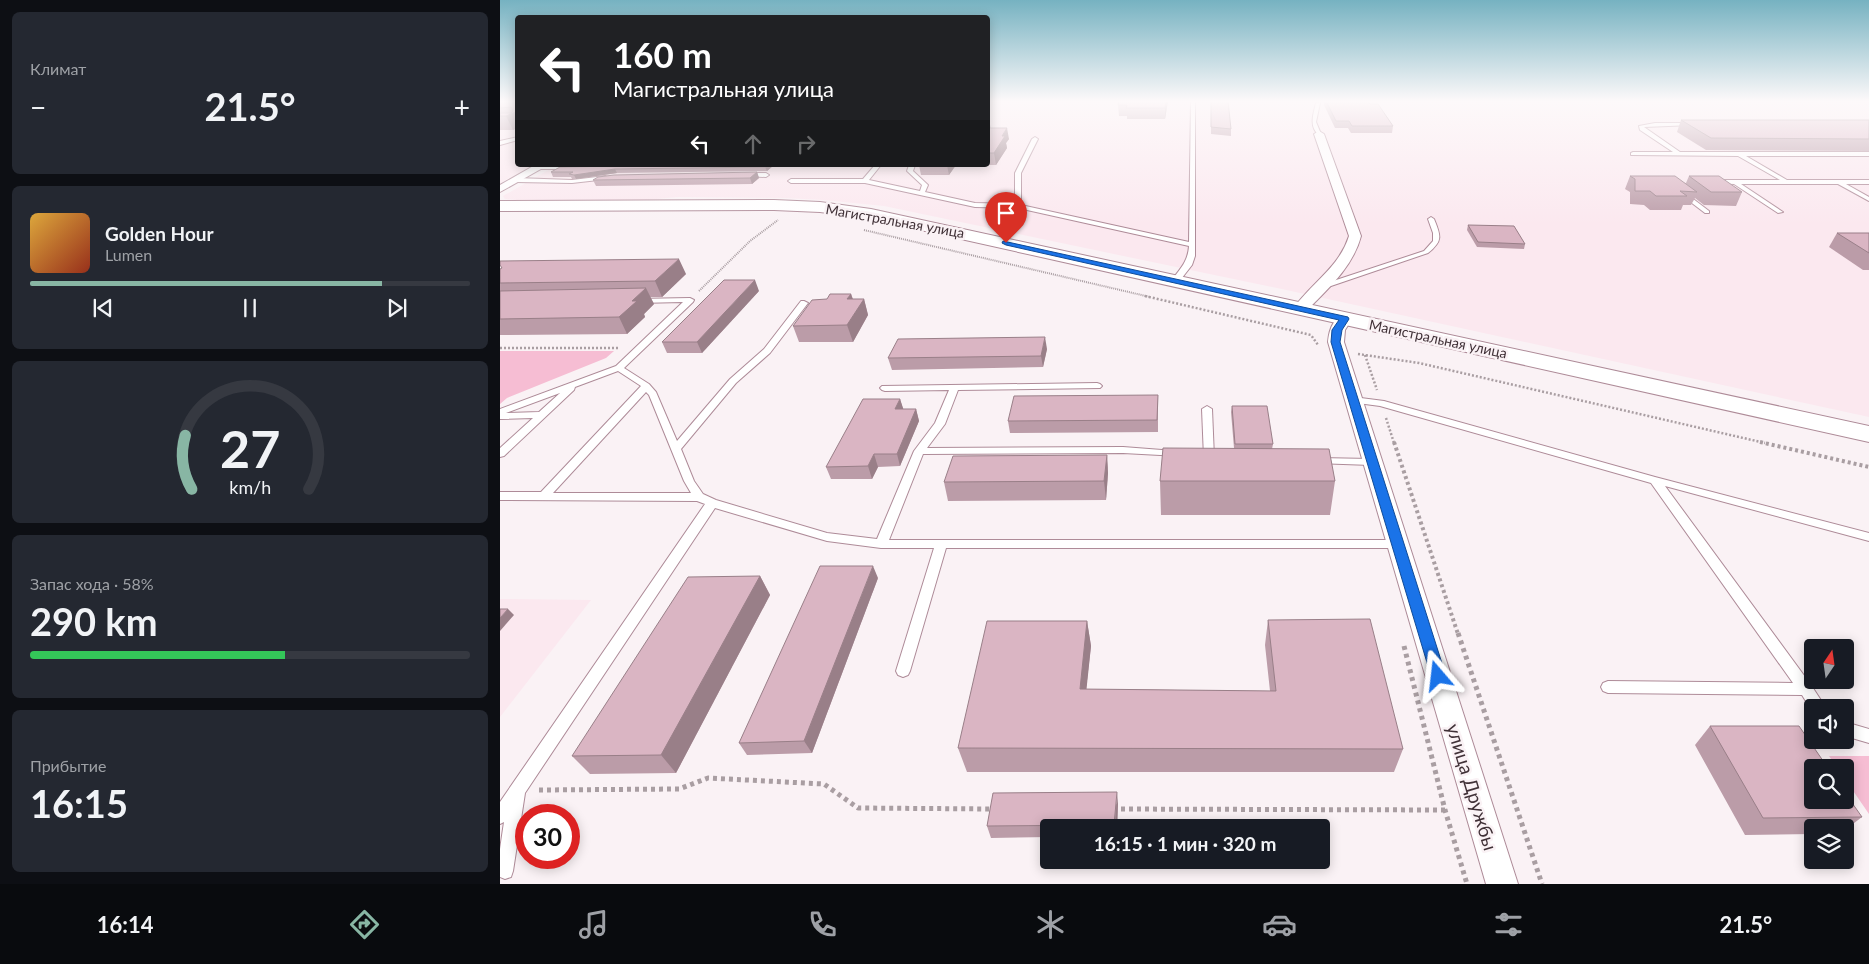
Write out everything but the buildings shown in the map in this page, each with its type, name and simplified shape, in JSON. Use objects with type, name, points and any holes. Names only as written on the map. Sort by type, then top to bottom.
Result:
[{"type":"main road","name":"Магистральная улица","points":[[500,206],[774,205],[843,210],[894,218],[1869,434]]},
{"type":"street","points":[[1300,309],[1325,285],[1349,250],[1355,236],[1322,142]]},
{"type":"street","points":[[500,188],[539,167]]},
{"type":"street","name":"улица Дружбы","points":[[1344,319],[1337,330],[1336,337],[1339,353],[1502,884]]},
{"type":"lane","points":[[1018,206],[1018,173],[1033,142]]},
{"type":"lane","points":[[1175,280],[1188,265],[1194,245],[1193,142]]},
{"type":"lane","points":[[1662,142],[1679,154]]},
{"type":"lane","points":[[1632,154],[1869,154]]},
{"type":"lane","points":[[1739,154],[1786,182]]},
{"type":"lane","points":[[865,181],[876,167]]},
{"type":"lane","points":[[911,167],[911,174],[925,185],[922,193]]},
{"type":"lane","points":[[737,175],[766,175]]},
{"type":"lane","points":[[516,180],[576,183],[612,177]]},
{"type":"lane","points":[[791,181],[865,181],[975,205],[1018,206],[1194,245]]},
{"type":"lane","points":[[1706,182],[1869,182]]},
{"type":"lane","points":[[1734,182],[1780,212]]},
{"type":"lane","points":[[1838,182],[1869,199]]},
{"type":"lane","points":[[1674,187],[1707,212]]},
{"type":"lane","points":[[1325,285],[1426,252],[1436,244],[1438,238],[1430,219]]},
{"type":"lane","points":[[631,301],[690,300]]},
{"type":"lane","points":[[500,412],[619,368],[690,300]]},
{"type":"lane","points":[[675,450],[734,381],[767,351],[804,303]]},
{"type":"lane","points":[[619,368],[646,386],[653,394],[675,450],[689,481],[699,497]]},
{"type":"lane","points":[[500,454],[576,384]]},
{"type":"lane","points":[[544,496],[646,386]]},
{"type":"lane","points":[[885,388],[1096,386]]},
{"type":"lane","points":[[881,544],[919,451],[940,424],[954,388]]},
{"type":"lane","points":[[1353,400],[1381,403],[1655,480],[1869,537]]},
{"type":"lane","points":[[919,451],[1123,450],[1204,457],[1206,409]]},
{"type":"lane","points":[[500,416],[542,415]]},
{"type":"lane","points":[[1306,461],[1371,462]]},
{"type":"lane","points":[[1655,480],[1804,686]]},
{"type":"lane","points":[[500,496],[699,497],[712,503],[827,537],[881,544],[1398,544]]},
{"type":"lane","points":[[500,816],[712,503]]},
{"type":"lane","points":[[903,671],[941,544]]},
{"type":"lane","points":[[1608,687],[1804,689]]},
{"type":"lane","points":[[1806,689],[1813,699]]},
{"type":"lane","points":[[1854,732],[1869,736]]},
{"type":"lane","points":[[502,873],[517,790]]},
{"type":"path","points":[[690,300],[750,241],[782,218],[772,218]]},
{"type":"path","points":[[856,229],[1311,335],[1322,352],[1365,355],[1429,365],[1869,467]]},
{"type":"path","points":[[500,348],[640,348]]},
{"type":"path","points":[[1365,355],[1542,884]]},
{"type":"path","points":[[517,790],[679,789],[708,778],[824,784],[858,808],[997,809]]},
{"type":"path","points":[[1107,809],[1445,810]]},
{"type":"shaded area","points":[[500,142],[515,142],[515,167],[530,167],[500,183]]},
{"type":"shaded area","points":[[990,142],[1869,142],[1869,417],[1291,291],[884,206],[784,198],[677,197],[647,200],[515,200],[505,199],[503,196],[554,167],[990,167]]},
{"type":"shaded area","points":[[500,351],[614,351],[606,358],[507,398],[500,404]]},
{"type":"shaded area","points":[[500,599],[591,600],[500,717]]},
{"type":"shaded area","points":[[1829,756],[1869,756],[1869,814],[1854,792],[1854,759],[1831,759]]},
{"type":"route","points":[[1006,243],[1344,319],[1337,330],[1336,342],[1371,462],[1438,676]]}]
